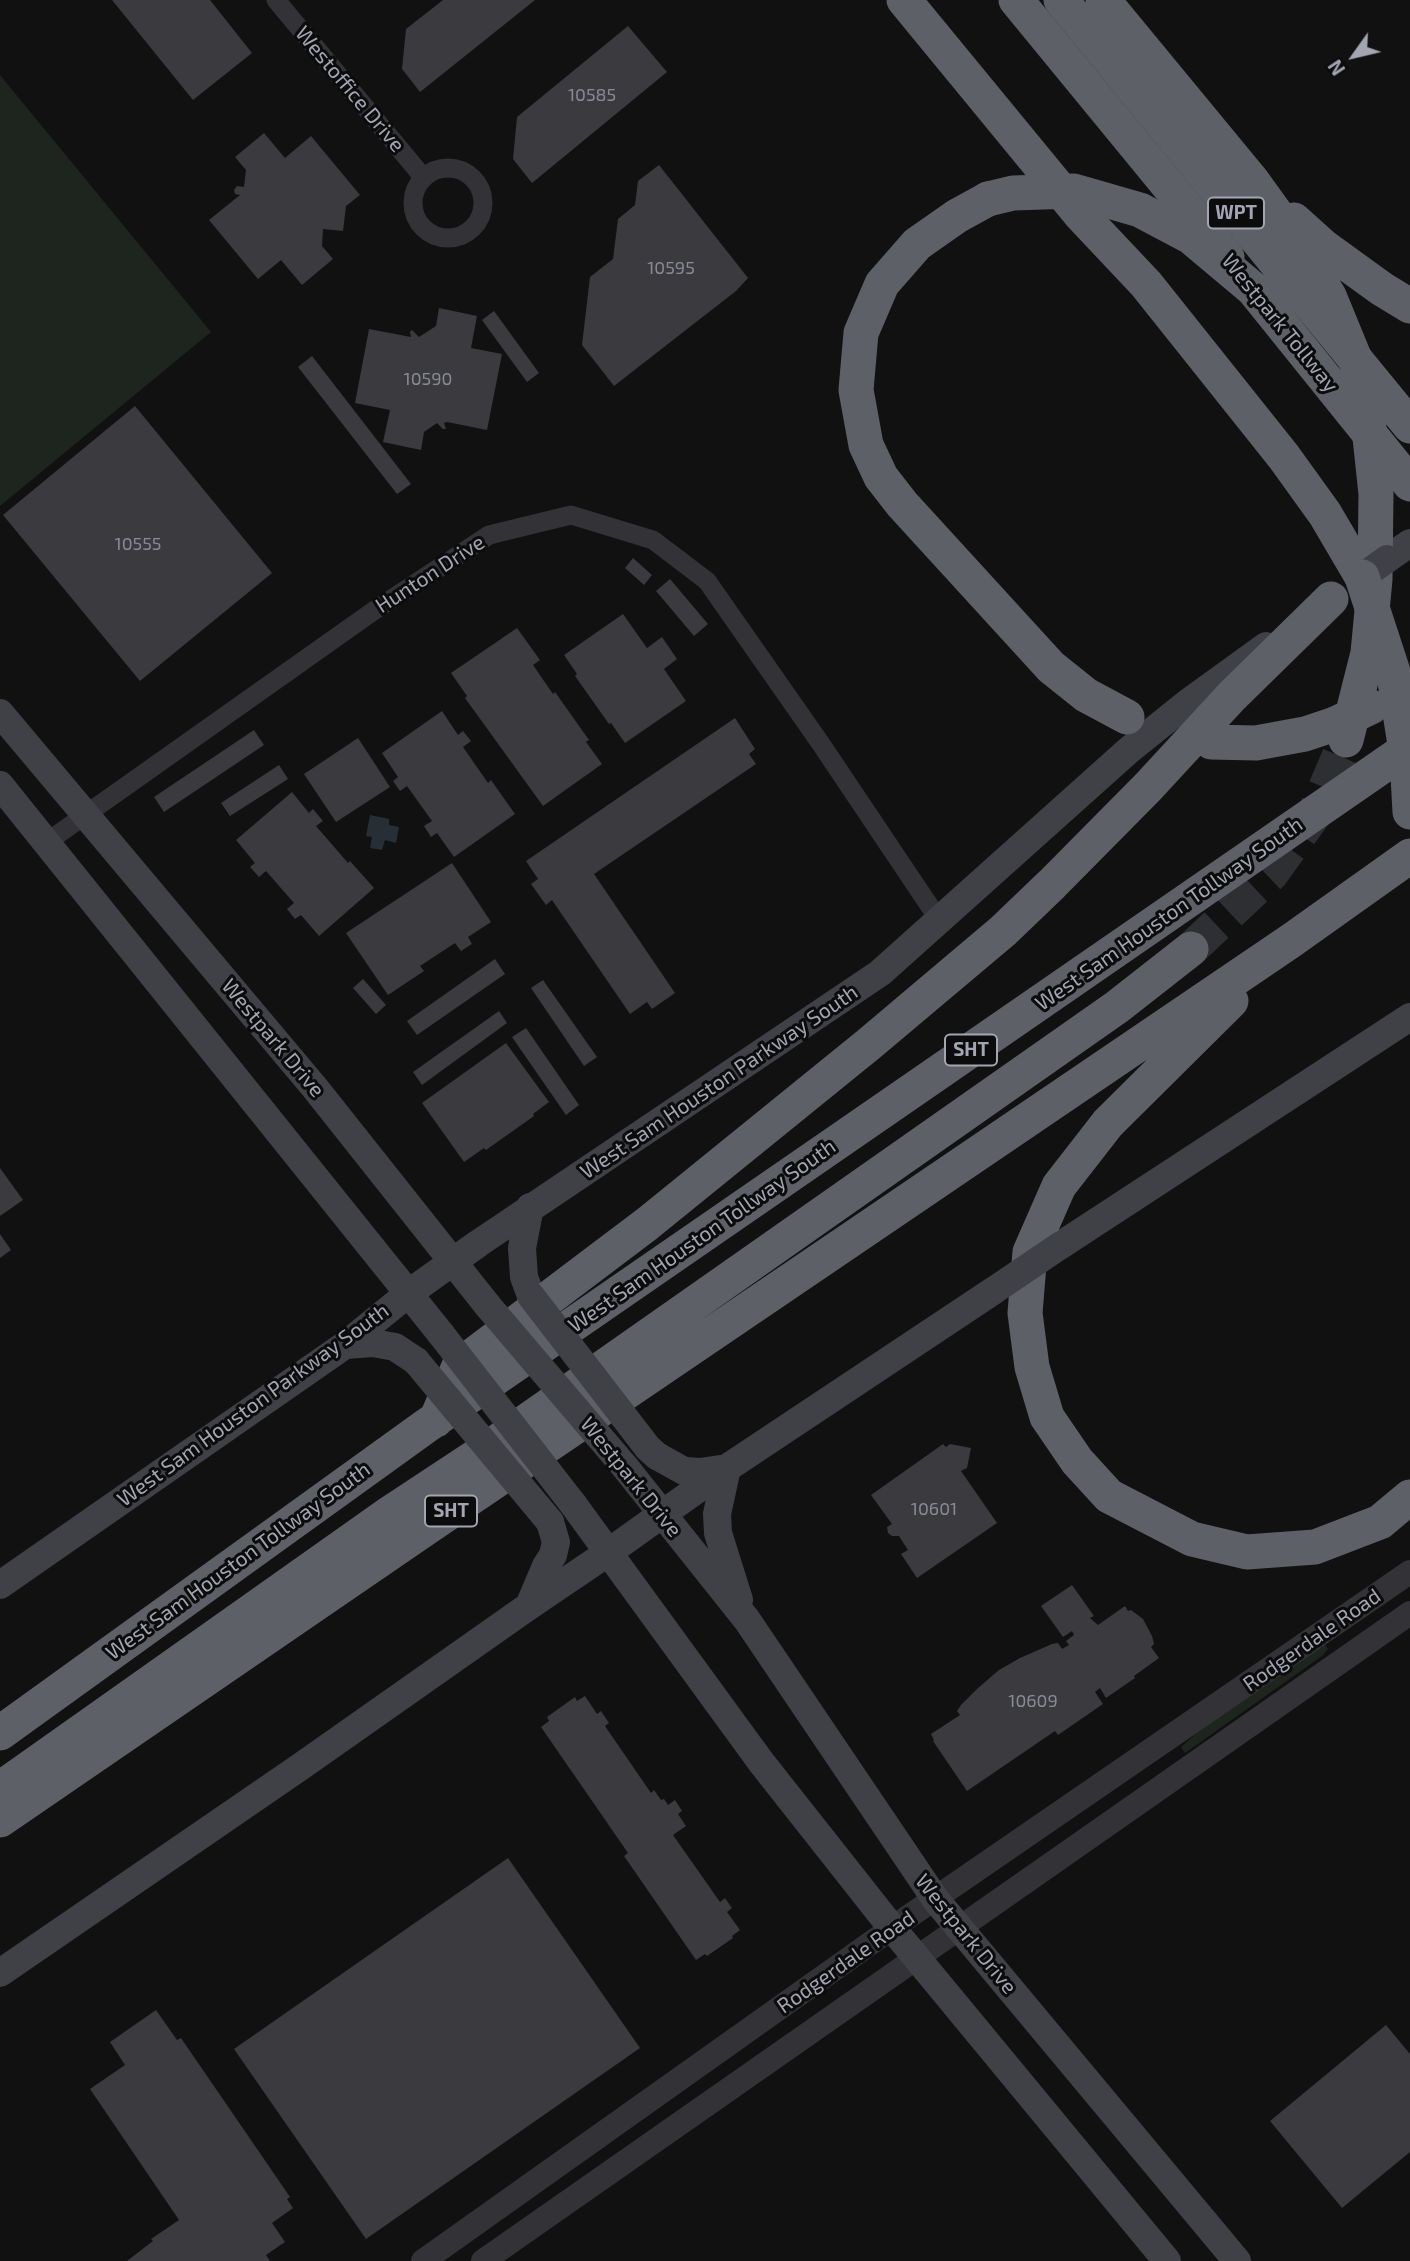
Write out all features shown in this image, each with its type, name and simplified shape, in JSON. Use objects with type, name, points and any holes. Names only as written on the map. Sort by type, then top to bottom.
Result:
[{"type":"highway","points":[[904,0],[1080,214],[1146,284],[1284,457],[1364,570],[1394,675],[1407,757],[1410,812]]},
{"type":"highway","name":"Westpark Tollway","points":[[1016,0],[1410,484]]},
{"type":"highway","name":"Westpark Tollway","points":[[1061,0],[1410,426]]},
{"type":"highway","points":[[1103,0],[1253,182],[1297,243],[1329,296],[1359,369],[1376,494],[1375,579],[1368,653],[1340,732]]},
{"type":"highway","points":[[1253,182],[1324,247],[1410,306]]},
{"type":"highway","points":[[1127,718],[1086,695],[1051,667],[902,504],[881,477],[866,445],[856,390],[861,332],[881,284],[917,244],[957,216],[988,199],[1013,193],[1074,191],[1140,210],[1191,237],[1253,289]]},
{"type":"highway","points":[[436,1420],[459,1366],[647,1224],[1003,931],[1062,874],[1233,696],[1364,570]]},
{"type":"highway","points":[[1211,742],[1255,743],[1305,734],[1340,732],[1410,680]]},
{"type":"highway","name":"West Sam Houston Tollway South","points":[[0,1733],[436,1420],[1410,747]]},
{"type":"highway","name":"SHT","points":[[0,1820],[1292,940],[1410,856]]},
{"type":"highway","points":[[1292,940],[1108,1123],[1059,1186],[1030,1252],[1025,1313],[1032,1367],[1047,1417],[1085,1470],[1109,1496],[1192,1539],[1247,1552],[1315,1547],[1380,1522],[1410,1497]]},
{"type":"highway","points":[[0,1789],[390,1513],[484,1451],[1116,1007],[1191,949]]},
{"type":"main road","name":"West Sam Houston Parkway South","points":[[0,1585],[345,1345],[453,1260],[880,973],[1129,750],[1364,570]]},
{"type":"main road","name":"Westpark Drive","points":[[0,713],[315,1088],[488,1306],[625,1467],[747,1620],[936,1900],[1237,2261]]},
{"type":"main road","points":[[0,785],[442,1334],[609,1552],[761,1762],[892,1928],[1167,2261]]},
{"type":"main road","points":[[0,1973],[727,1468],[1060,1245],[1410,1017]]},
{"type":"main road","points":[[530,1208],[522,1248],[524,1277],[530,1296],[657,1456],[684,1471],[700,1472],[727,1468]]},
{"type":"main road","points":[[345,1345],[373,1343],[395,1347],[416,1361],[550,1522],[556,1542],[553,1555],[528,1606]]},
{"type":"main road","points":[[727,1468],[717,1514],[718,1533],[747,1620]]},
{"type":"street","name":"Westoffice Drive","points":[[276,0],[424,177]]},
{"type":"street","name":"Hunton Drive","points":[[47,842],[372,612],[489,535],[571,515],[653,540],[707,580],[939,920]]},
{"type":"street","name":"Rodgerdale Road","points":[[423,2261],[892,1928],[1410,1572]]},
{"type":"street","name":"Rodgerdale Road","points":[[483,2261],[961,1930],[1410,1614]]},
{"type":"street","points":[[578,2153],[598,2182]]},
{"type":"shaded area","points":[[0,75],[211,332],[0,506]]},
{"type":"shaded area","points":[[370,815],[389,819],[389,825],[399,827],[396,843],[385,840],[382,850],[370,848],[372,837],[366,836]]},
{"type":"shaded area","points":[[1324,1643],[1328,1649],[1322,1656],[1185,1753],[1181,1747],[1214,1718]]},
{"type":"building","points":[[112,0],[210,0],[252,53],[193,100]]},
{"type":"building","points":[[443,0],[535,0],[420,92],[402,69],[406,29]]},
{"type":"building","points":[[628,26],[667,72],[532,183],[513,159],[517,117]]},
{"type":"building","points":[[264,133],[285,158],[311,136],[360,195],[346,206],[343,231],[323,229],[322,246],[333,259],[302,285],[281,260],[258,279],[209,220],[240,195],[235,194],[234,190],[237,186],[244,187],[246,170],[235,157]]},
{"type":"building","points":[[659,165],[748,278],[736,291],[614,386],[582,345],[590,277],[613,259],[618,219],[635,205],[638,181]]},
{"type":"building","points":[[439,308],[477,316],[471,348],[502,354],[487,430],[447,422],[444,423],[446,429],[443,429],[437,423],[424,432],[421,450],[383,442],[390,410],[355,403],[369,329],[411,337],[412,330],[419,337],[436,326]]},
{"type":"building","points":[[494,311],[539,373],[527,382],[482,320]]},
{"type":"building","points":[[312,356],[411,484],[397,494],[298,367]]},
{"type":"building","points":[[135,406],[272,573],[140,681],[3,515]]},
{"type":"building","points":[[633,558],[652,575],[644,585],[625,568]]},
{"type":"building","points":[[670,579],[708,624],[694,636],[656,591]]},
{"type":"building","points":[[623,614],[647,648],[662,637],[677,659],[664,669],[686,701],[625,743],[575,676],[577,674],[564,655]]},
{"type":"building","points":[[517,628],[540,660],[533,665],[589,740],[586,742],[602,764],[543,806],[465,698],[467,696],[451,673]]},
{"type":"building","points":[[442,711],[458,735],[463,731],[471,741],[463,747],[488,783],[491,780],[515,814],[454,857],[437,833],[431,837],[424,826],[432,821],[407,786],[400,791],[393,781],[398,777],[382,753]]},
{"type":"building","points":[[735,718],[755,749],[749,754],[756,764],[594,874],[675,993],[652,1009],[647,1002],[630,1014],[552,900],[546,905],[531,884],[538,879],[526,861]]},
{"type":"building","points":[[254,730],[264,745],[164,812],[154,797]]},
{"type":"building","points":[[358,738],[390,787],[336,822],[304,774]]},
{"type":"building","points":[[279,765],[288,779],[230,816],[221,803]]},
{"type":"building","points":[[292,792],[309,813],[313,809],[323,821],[316,826],[374,888],[319,936],[301,915],[295,919],[287,909],[294,903],[266,871],[259,877],[250,867],[255,863],[236,840]]},
{"type":"building","points":[[452,863],[491,922],[468,937],[472,944],[461,951],[455,943],[420,966],[424,971],[388,995],[346,933]]},
{"type":"building","points":[[495,959],[505,974],[417,1035],[407,1021]]},
{"type":"building","points":[[363,979],[386,1005],[376,1014],[353,988]]},
{"type":"building","points":[[543,980],[597,1057],[584,1066],[531,988]]},
{"type":"building","points":[[499,1011],[507,1023],[422,1085],[413,1072]]},
{"type":"building","points":[[526,1028],[579,1105],[566,1115],[512,1037]]},
{"type":"building","points":[[506,1043],[549,1102],[486,1150],[484,1148],[464,1162],[422,1103]]},
{"type":"building","points":[[0,1168],[23,1200],[0,1216]]},
{"type":"building","points":[[0,1234],[11,1250],[0,1258]]},
{"type":"building","points":[[943,1444],[946,1447],[950,1444],[971,1448],[967,1468],[961,1471],[997,1523],[917,1578],[901,1554],[908,1550],[899,1536],[888,1533],[887,1527],[892,1524],[871,1495]]},
{"type":"building","points":[[1072,1585],[1094,1616],[1090,1618],[1098,1625],[1125,1606],[1128,1611],[1131,1610],[1143,1619],[1152,1636],[1154,1644],[1151,1647],[1159,1658],[1106,1698],[1100,1688],[1095,1692],[1103,1704],[1058,1735],[1055,1731],[967,1791],[931,1734],[960,1715],[957,1711],[961,1705],[999,1670],[1052,1644],[1058,1643],[1062,1649],[1069,1645],[1066,1641],[1074,1635],[1072,1631],[1063,1637],[1041,1606]]},
{"type":"building","points":[[585,1696],[597,1714],[601,1711],[609,1723],[605,1726],[651,1793],[654,1790],[668,1805],[675,1800],[682,1811],[678,1814],[686,1826],[673,1835],[720,1902],[725,1898],[732,1908],[727,1912],[740,1930],[707,1956],[705,1954],[696,1960],[624,1856],[628,1853],[541,1727],[549,1721],[547,1717],[575,1697],[577,1701]]},
{"type":"building","points":[[508,1858],[640,2048],[366,2239],[234,2049]]},
{"type":"building","points":[[156,2010],[177,2040],[181,2038],[290,2197],[287,2199],[293,2208],[272,2223],[285,2242],[266,2255],[270,2261],[127,2261],[153,2241],[151,2239],[179,2220],[90,2089],[125,2065],[110,2042]]},
{"type":"building","points":[[1386,2025],[1410,2054],[1410,2152],[1342,2208],[1270,2121]]},
{"type":"tunnel","points":[[1191,949],[1271,874],[1315,813],[1346,740]]}]
